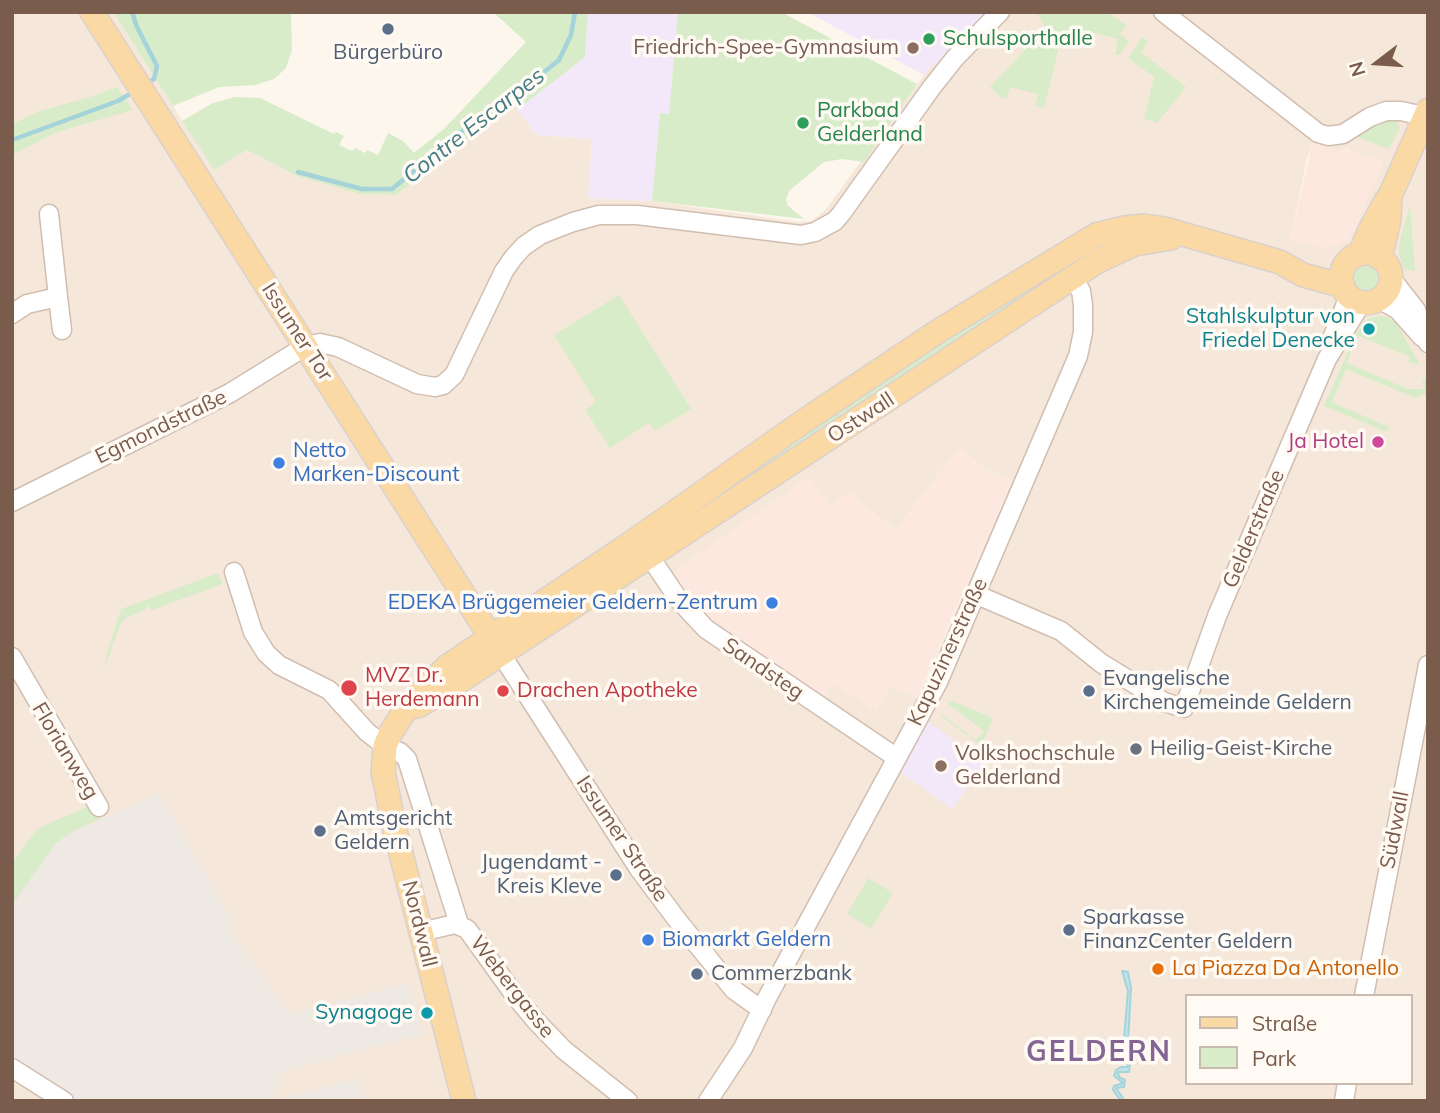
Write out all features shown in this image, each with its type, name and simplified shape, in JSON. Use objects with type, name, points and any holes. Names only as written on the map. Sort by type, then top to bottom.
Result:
[{"type":"main road","name":"Issumer Tor","points":[[92,12],[496,645]]},
{"type":"main road","points":[[1363,257],[1386,263],[1391,278],[1385,294],[1358,296],[1342,274],[1363,257],[1378,214],[1390,196],[1426,115]]},
{"type":"main road","name":"Ostwall","points":[[642,549],[760,451],[940,330],[1082,242],[1108,231],[1144,226],[1165,229],[1280,262],[1303,275],[1358,296]]},
{"type":"main road","name":"Ostwall","points":[[496,645],[642,549],[1109,255],[1135,244],[1188,237]]},
{"type":"main road","name":"Ostwall","points":[[1280,262],[1320,263],[1363,257]]},
{"type":"main road","points":[[1048,263],[1073,278]]},
{"type":"main road","name":"Nordwall","points":[[464,1101],[383,772],[385,746],[402,715],[424,689],[448,666],[496,645]]},
{"type":"street","points":[[306,346],[320,343],[338,347],[425,387],[443,386],[454,375],[504,271],[513,258],[524,246],[557,227],[587,217],[611,214],[800,235],[815,232],[835,221],[841,214],[932,87],[955,58],[1000,12]]},
{"type":"street","points":[[1163,12],[1318,133],[1328,136],[1343,134],[1370,117],[1386,111],[1426,115]]},
{"type":"street","points":[[49,214],[62,330]]},
{"type":"street","name":"Kapuzinerstraße","points":[[708,1101],[743,1048],[930,699],[1079,356],[1083,332],[1083,305],[1081,291],[1073,278]]},
{"type":"street","points":[[1391,278],[1416,310],[1427,343]]},
{"type":"street","points":[[1358,296],[1398,310],[1427,343]]},
{"type":"street","name":"Gelderstraße","points":[[975,594],[1062,631],[1101,663],[1164,702],[1184,708],[1217,616],[1331,352],[1335,330],[1358,296]]},
{"type":"street","points":[[12,314],[27,304],[58,297]]},
{"type":"street","name":"Egmondstraße","points":[[12,502],[230,393],[306,346]]},
{"type":"street","name":"Sandsteg","points":[[642,549],[679,600],[706,629],[897,758]]},
{"type":"street","points":[[234,572],[253,632],[266,653],[279,665],[335,695],[367,732],[385,746]]},
{"type":"street","name":"Issumer Straße","points":[[496,645],[609,825],[654,888],[734,990],[762,1010]]},
{"type":"street","name":"Florianweg","points":[[12,657],[31,694],[99,807]]},
{"type":"street","name":"Südwall","points":[[1364,994],[1419,747],[1428,665]]},
{"type":"street","name":"Nordwall","points":[[385,746],[400,752],[410,764],[459,924]]},
{"type":"street","name":"Webergasse","points":[[421,932],[459,924],[467,929],[536,1021],[564,1050],[628,1101]]},
{"type":"street","points":[[12,1068],[64,1101]]},
{"type":"shaded area","points":[[12,12],[113,12],[214,170],[247,150],[297,176],[360,194],[396,195],[513,104],[537,135],[592,139],[589,198],[652,201],[799,222],[812,221],[826,209],[930,67],[942,60],[984,12],[1428,12],[1428,1101],[12,1101]],"holes":[[[1314,140],[1335,151],[1383,162],[1355,227],[1290,240],[1307,158]],[[960,448],[986,470],[1012,481],[918,698],[890,685],[876,710],[834,683],[786,674],[674,576],[678,568],[809,478],[829,506],[849,493],[895,530]]]},
{"type":"shaded area","points":[[588,12],[678,12],[669,114],[660,114],[652,201],[588,198],[592,139],[537,135],[517,110],[585,57]]},
{"type":"shaded area","name":"Friedrich-Spee-Gymnasium","points":[[807,12],[984,12],[942,60],[930,67],[924,75]]},
{"type":"shaded area","points":[[1313,139],[1335,151],[1347,148],[1383,162],[1356,227],[1348,240],[1336,246],[1322,247],[1290,240]]},
{"type":"shaded area","points":[[960,448],[986,470],[1012,481],[917,698],[890,685],[876,710],[834,683],[821,703],[786,674],[713,623],[696,607],[674,576],[683,564],[809,478],[829,506],[849,493],[895,530]]},
{"type":"shaded area","name":"Volkshochschule Gelderland","points":[[925,719],[985,763],[952,809],[898,770]]},
{"type":"shaded area","points":[[159,793],[233,922],[227,925],[288,1014],[408,983],[423,1034],[282,1071],[272,1101],[74,1101],[12,1061],[12,905],[55,844],[64,836]]},
{"type":"shaded area","points":[[359,1078],[365,1101],[273,1101]]},
{"type":"green space","points":[[113,12],[291,12],[292,50],[286,68],[274,79],[255,85],[219,87],[173,106]]},
{"type":"green space","points":[[493,12],[588,12],[585,57],[517,110],[512,104],[396,195],[360,194],[297,176],[247,150],[214,170],[182,121],[213,103],[235,97],[260,98],[334,134],[336,132],[344,136],[339,145],[352,151],[355,148],[378,155],[388,133],[403,141],[414,153],[444,129],[526,42]]},
{"type":"green space","points":[[678,12],[781,12],[917,84],[864,162],[842,159],[824,162],[789,191],[786,200],[788,206],[804,219],[652,201],[660,113],[669,114]]},
{"type":"green space","points":[[1036,12],[1106,12],[1127,25],[1120,34],[1129,42],[1119,55],[1115,55],[1118,39],[1081,30],[1078,42],[1073,42],[1071,49],[1059,47],[1044,108],[1035,106],[1038,94],[1010,87],[1007,99],[1001,97],[990,87],[1027,48],[1049,32]]},
{"type":"green space","points":[[1142,37],[1148,42],[1141,52],[1186,87],[1157,123],[1144,119],[1154,77],[1128,58]]},
{"type":"green space","points":[[117,87],[133,110],[57,132],[12,155],[12,124],[40,111]]},
{"type":"green space","points":[[1385,118],[1395,118],[1400,128],[1389,149],[1355,136]]},
{"type":"green space","points":[[1410,205],[1415,271],[1404,269],[1399,254],[1399,244]]},
{"type":"green space","points":[[1365,265],[1375,268],[1378,278],[1375,288],[1365,291],[1355,288],[1352,278],[1355,268]]},
{"type":"green space","points":[[1048,280],[701,517],[642,541],[914,356],[1041,281]]},
{"type":"green space","points":[[619,295],[691,409],[655,431],[649,423],[610,448],[585,410],[596,402],[554,335]]},
{"type":"green space","points":[[1378,316],[1387,317],[1397,324],[1420,365],[1408,362],[1410,357],[1359,336],[1354,339],[1364,320]]},
{"type":"green space","points":[[1348,351],[1351,352],[1347,363],[1408,389],[1424,389],[1422,379],[1426,378],[1428,396],[1423,394],[1415,398],[1346,369],[1332,402],[1389,427],[1387,432],[1324,406]]},
{"type":"green space","points":[[218,573],[223,584],[152,610],[148,606],[126,618],[120,625],[104,669],[121,609]]},
{"type":"green space","points":[[952,701],[991,717],[992,721],[981,745],[942,717],[976,740],[984,731],[948,704]]},
{"type":"green space","points":[[91,805],[100,819],[72,832],[55,844],[12,905],[12,863],[33,834],[39,828]]},
{"type":"green space","points":[[868,878],[893,893],[871,929],[847,914]]},
{"type":"water","points":[[1122,971],[1128,972],[1131,988],[1128,1042],[1131,1056],[1129,1072],[1118,1072],[1119,1077],[1125,1080],[1124,1087],[1116,1088],[1123,1098],[1121,1101],[1113,1090],[1114,1086],[1123,1083],[1114,1076],[1116,1070],[1127,1067],[1129,1063],[1124,1038],[1128,991]]},
{"type":"waterway","points":[[132,12],[157,66],[154,79],[145,84]]},
{"type":"waterway","name":"Contre Escarpes","points":[[298,172],[362,189],[392,189],[476,120],[498,109],[559,60],[571,35],[575,12]]},
{"type":"waterway","points":[[12,140],[118,101],[135,91]]},
{"type":"place","name":"Bürgerbüro","points":[[388,29]]},
{"type":"place","name":"Schulsporthalle","points":[[929,39]]},
{"type":"place","name":"Friedrich-Spee-Gymnasium","points":[[913,48]]},
{"type":"place","name":"Parkbad Gelderland","points":[[803,123]]},
{"type":"place","name":"Stahlskulptur von Friedel Denecke","points":[[1369,329]]},
{"type":"place","name":"Ja Hotel","points":[[1378,442]]},
{"type":"place","name":"Netto Marken-Discount","points":[[279,463]]},
{"type":"place","name":"EDEKA Brüggemeier Geldern-Zentrum","points":[[772,603]]},
{"type":"place","name":"MVZ Dr. Herdemann","points":[[349,688]]},
{"type":"place","name":"Drachen Apotheke","points":[[503,691]]},
{"type":"place","name":"Evangelische Kirchengemeinde Geldern","points":[[1089,691]]},
{"type":"place","name":"Heilig-Geist-Kirche","points":[[1136,749]]},
{"type":"place","name":"Volkshochschule Gelderland","points":[[941,766]]},
{"type":"place","name":"Amtsgericht Geldern","points":[[320,831]]},
{"type":"place","name":"Jugendamt - Kreis Kleve","points":[[616,875]]},
{"type":"place","name":"Sparkasse FinanzCenter Geldern","points":[[1069,930]]},
{"type":"place","name":"Biomarkt Geldern","points":[[648,940]]},
{"type":"place","name":"La Piazza Da Antonello","points":[[1158,969]]},
{"type":"place","name":"Commerzbank","points":[[697,974]]},
{"type":"place","name":"Synagoge","points":[[427,1013]]},
{"type":"district","name":"GELDERN","points":[[1099,1053]]}]
